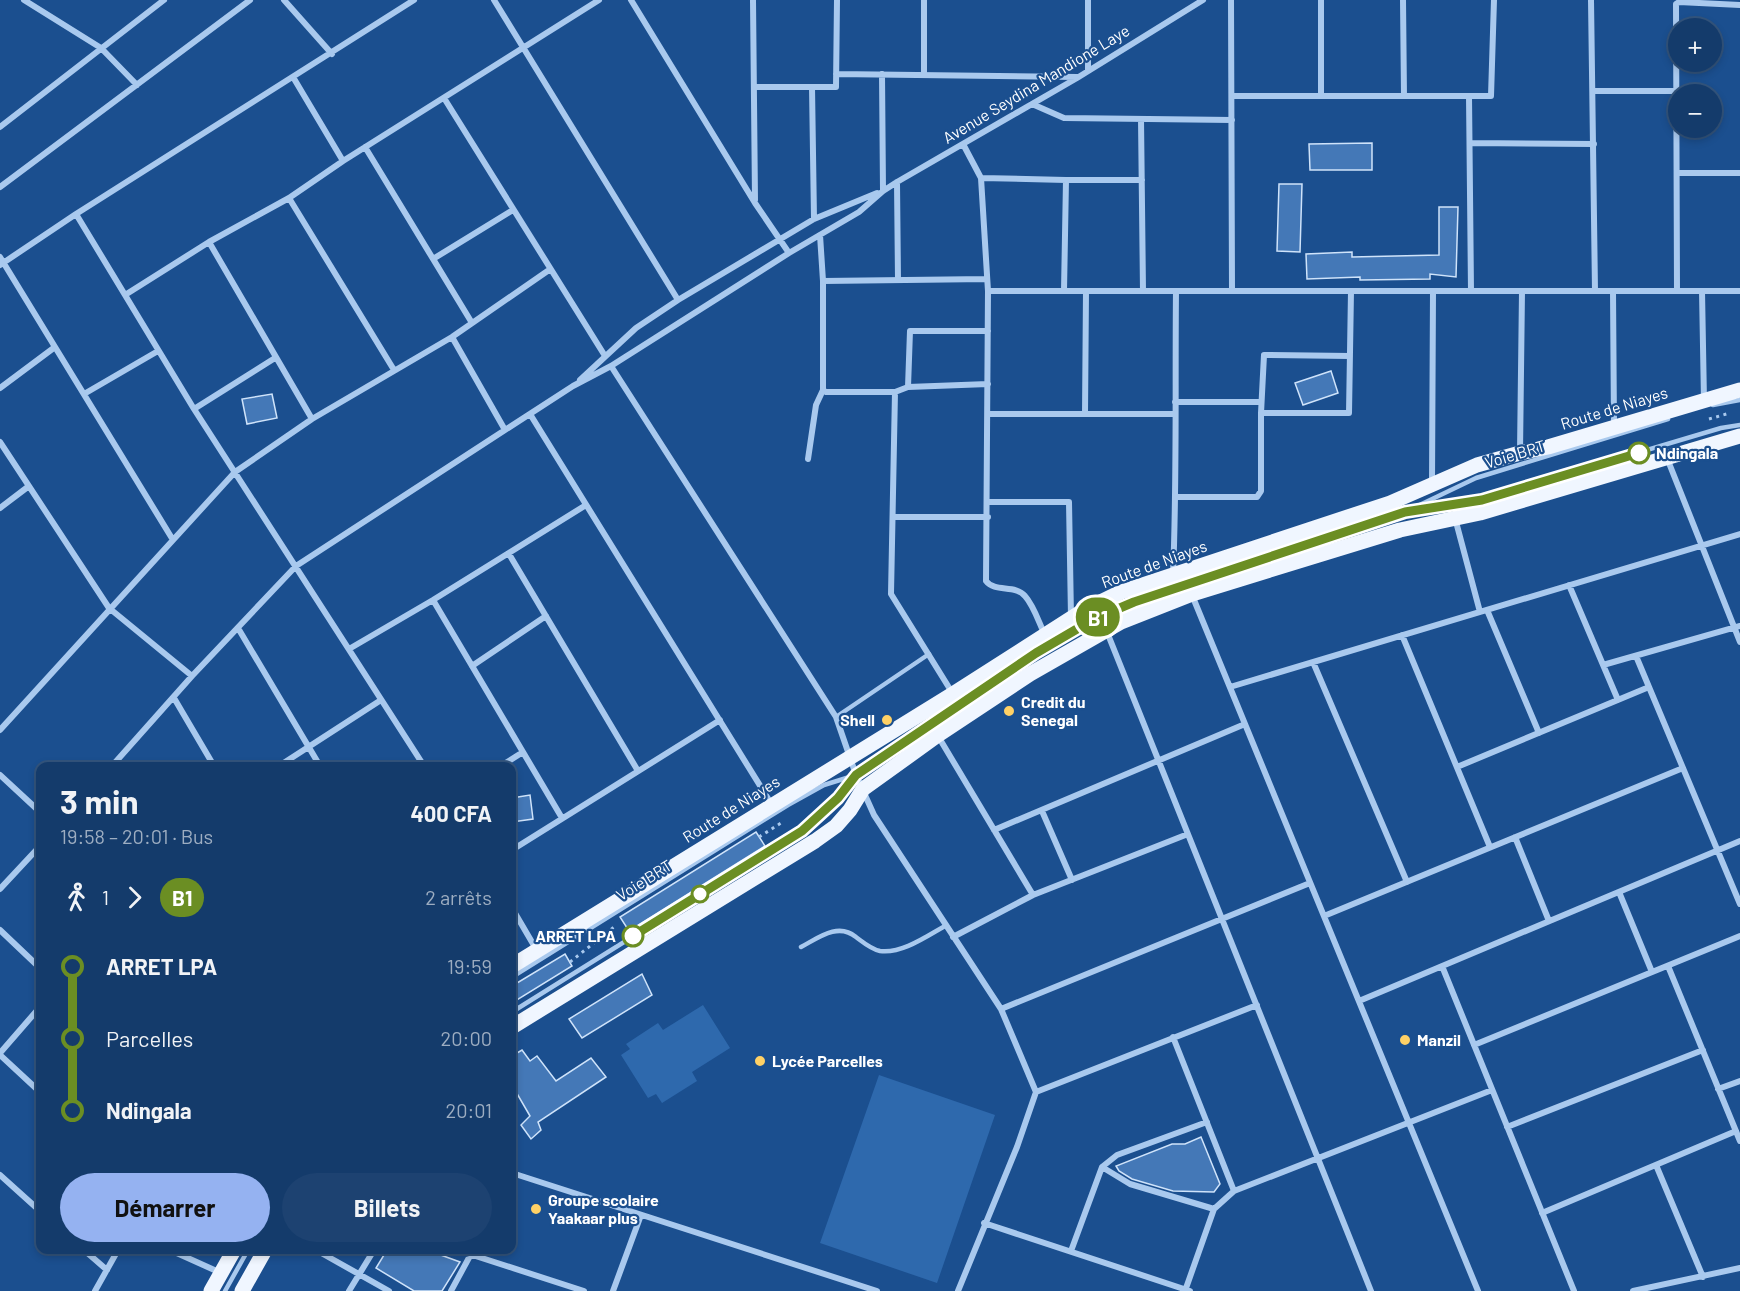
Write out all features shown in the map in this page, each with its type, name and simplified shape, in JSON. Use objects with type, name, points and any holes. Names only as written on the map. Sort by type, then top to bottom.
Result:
[{"type":"main road","name":"Route de Niayes","points":[[516,964],[953,694],[1084,610],[1121,592],[1343,520],[1432,486],[1477,465],[1703,405],[1740,390]]},
{"type":"main road","points":[[516,1025],[815,841],[836,826],[850,810],[860,782],[938,735],[1030,674],[1106,630],[1192,594],[1400,530],[1480,513],[1740,436]]},
{"type":"main road","points":[[211,1291],[232,1254]]},
{"type":"main road","points":[[242,1291],[263,1254]]},
{"type":"street","points":[[24,0],[101,48],[137,85]]},
{"type":"street","points":[[0,127],[164,0]]},
{"type":"street","points":[[0,187],[250,0]]},
{"type":"street","points":[[173,540],[1,262],[414,0]]},
{"type":"street","points":[[494,0],[678,300]]},
{"type":"street","points":[[125,295],[209,242],[289,198],[343,161],[599,0]]},
{"type":"street","points":[[632,0],[755,203],[789,253]]},
{"type":"street","points":[[753,0],[755,203]]},
{"type":"street","points":[[754,87],[836,87],[837,0]]},
{"type":"street","points":[[924,0],[924,75]]},
{"type":"street","points":[[1088,0],[1088,71]]},
{"type":"street","points":[[1184,0],[1184,10]]},
{"type":"street","name":"Avenue Seydina Mandione Laye","points":[[883,191],[1077,78],[1203,0]]},
{"type":"street","points":[[1231,0],[1232,291]]},
{"type":"street","points":[[1321,0],[1321,96]]},
{"type":"street","points":[[1402,0],[1404,96]]},
{"type":"street","points":[[1232,96],[1492,95],[1494,0]]},
{"type":"street","points":[[1591,0],[1595,291]]},
{"type":"street","points":[[286,1],[332,54]]},
{"type":"street","points":[[1676,84],[1676,4],[1695,1],[1740,5]]},
{"type":"street","points":[[836,74],[1077,78]]},
{"type":"street","points":[[116,762],[192,676],[296,566],[573,386],[611,366],[789,253],[859,212],[883,191],[882,74]]},
{"type":"street","points":[[293,77],[343,161]]},
{"type":"street","points":[[812,87],[814,219]]},
{"type":"street","points":[[1593,91],[1668,91]]},
{"type":"street","points":[[1469,96],[1471,291]]},
{"type":"street","points":[[444,98],[549,270],[605,356]]},
{"type":"street","points":[[1032,104],[1064,118],[1232,120]]},
{"type":"street","points":[[1142,119],[1143,291]]},
{"type":"street","points":[[1677,138],[1677,291]]},
{"type":"street","points":[[1470,143],[1594,144]]},
{"type":"street","points":[[963,144],[981,178],[988,291],[986,581],[994,587],[1011,588],[1025,594],[1046,635]]},
{"type":"street","points":[[365,147],[472,323]]},
{"type":"street","points":[[1677,173],[1740,173]]},
{"type":"street","points":[[981,178],[1142,180]]},
{"type":"street","points":[[1064,291],[1066,180]]},
{"type":"street","points":[[897,182],[898,280]]},
{"type":"street","points":[[573,386],[636,328],[678,300],[814,219],[883,191]]},
{"type":"street","points":[[289,198],[394,370]]},
{"type":"street","points":[[433,259],[513,210]]},
{"type":"street","points":[[76,214],[194,409],[421,762]]},
{"type":"street","points":[[808,459],[816,405],[823,390],[823,281],[820,236]]},
{"type":"street","points":[[209,242],[312,419]]},
{"type":"street","points":[[0,730],[235,472],[312,419],[452,337],[549,270]]},
{"type":"street","points":[[823,281],[987,279]]},
{"type":"street","points":[[988,291],[1740,291]]},
{"type":"street","points":[[1085,414],[1086,291]]},
{"type":"street","points":[[1173,575],[1176,497],[1174,414],[1176,291]]},
{"type":"street","points":[[1261,413],[1349,413],[1351,291]]},
{"type":"street","points":[[1432,291],[1432,486]]},
{"type":"street","points":[[1520,453],[1522,291]]},
{"type":"street","points":[[1613,291],[1614,427]]},
{"type":"street","points":[[1702,291],[1703,405]]},
{"type":"street","points":[[908,387],[910,331],[988,332]]},
{"type":"street","points":[[452,337],[505,430]]},
{"type":"street","points":[[0,388],[55,347]]},
{"type":"street","points":[[84,394],[158,351]]},
{"type":"street","points":[[1176,497],[1257,497],[1260,491],[1263,355],[1350,356]]},
{"type":"street","points":[[194,409],[275,358]]},
{"type":"street","points":[[611,366],[836,717],[874,815],[1001,1010],[1036,1092],[1017,1147],[958,1291]]},
{"type":"street","points":[[823,390],[825,392],[895,392],[908,387],[988,384]]},
{"type":"street","points":[[895,392],[891,594],[953,694]]},
{"type":"street","points":[[1175,402],[1261,402]]},
{"type":"street","points":[[530,414],[771,805]]},
{"type":"street","points":[[988,414],[1174,414]]},
{"type":"street","points":[[0,442],[109,608],[192,676]]},
{"type":"street","points":[[1666,457],[1737,627],[1740,642]]},
{"type":"street","points":[[0,508],[29,486]]},
{"type":"street","points":[[987,502],[1069,502],[1071,619]]},
{"type":"street","points":[[349,649],[586,506]]},
{"type":"street","points":[[894,517],[987,517]]},
{"type":"street","points":[[1454,518],[1479,612]]},
{"type":"street","points":[[1230,687],[1740,534]]},
{"type":"street","points":[[509,554],[638,771]]},
{"type":"street","points":[[1569,585],[1618,700]]},
{"type":"street","points":[[1192,594],[1478,1291]]},
{"type":"street","points":[[433,600],[562,818]]},
{"type":"street","points":[[1487,610],[1539,733]]},
{"type":"street","points":[[472,666],[546,616]]},
{"type":"street","points":[[1603,665],[1737,627]]},
{"type":"street","points":[[238,628],[317,762]]},
{"type":"street","points":[[1106,630],[1371,1291]]},
{"type":"street","points":[[1402,635],[1490,847]]},
{"type":"street","points":[[1636,656],[1740,904]]},
{"type":"street","points":[[1313,662],[1407,882]]},
{"type":"street","points":[[1457,767],[1649,687]]},
{"type":"street","points":[[174,698],[212,762]]},
{"type":"street","points":[[285,762],[381,700]]},
{"type":"street","points":[[516,847],[720,720]]},
{"type":"street","points":[[994,830],[1245,724]]},
{"type":"street","points":[[938,735],[1034,895]]},
{"type":"street","points":[[507,762],[523,752]]},
{"type":"street","points":[[1324,916],[1683,768]]},
{"type":"street","points":[[0,775],[36,808]]},
{"type":"street","points":[[1041,811],[1072,880]]},
{"type":"street","points":[[953,937],[1034,895],[1188,834]]},
{"type":"street","points":[[1515,837],[1549,921]]},
{"type":"street","points":[[1359,1001],[1740,841]]},
{"type":"street","points":[[0,889],[36,850]]},
{"type":"street","points":[[1001,1010],[1310,883]]},
{"type":"street","points":[[1619,892],[1652,972]]},
{"type":"street","points":[[516,915],[537,951]]},
{"type":"street","points":[[0,930],[36,965]]},
{"type":"street","points":[[1474,1045],[1740,936]]},
{"type":"street","points":[[1442,966],[1574,1291]]},
{"type":"street","points":[[1668,966],[1740,1141]]},
{"type":"street","points":[[1036,1092],[1257,1005]]},
{"type":"street","points":[[36,1012],[0,1054],[36,1088]]},
{"type":"street","points":[[1173,1037],[1234,1191]]},
{"type":"street","points":[[1507,1127],[1702,1050]]},
{"type":"street","points":[[1718,1089],[1740,1081]]},
{"type":"street","points":[[984,1223],[1187,1291],[1214,1209],[1234,1191],[1492,1090]]},
{"type":"street","points":[[1071,1251],[1102,1167],[1117,1155],[1207,1122]]},
{"type":"street","points":[[1542,1213],[1736,1131]]},
{"type":"street","points":[[1656,1165],[1702,1277]]},
{"type":"street","points":[[1102,1167],[1130,1184],[1214,1209]]},
{"type":"street","points":[[516,1174],[877,1291]]},
{"type":"street","points":[[0,1175],[36,1207]]},
{"type":"street","points":[[613,1291],[641,1215]]},
{"type":"street","points":[[89,1254],[107,1270]]},
{"type":"street","points":[[95,1291],[116,1254]]},
{"type":"street","points":[[179,1254],[221,1273]]},
{"type":"street","points":[[323,1254],[389,1291]]},
{"type":"street","points":[[349,1291],[371,1254]]},
{"type":"street","points":[[451,1291],[471,1254],[584,1291]]},
{"type":"street","points":[[1633,1291],[1740,1268]]},
{"type":"lane","points":[[1703,405],[1740,400]]},
{"type":"lane","name":"Voie BRT","points":[[516,1010],[802,831],[838,798],[1036,653],[1094,619],[1199,579],[1405,512],[1476,478],[1680,416]]},
{"type":"lane","name":"Voie BRT","points":[[1405,512],[1482,500],[1721,428],[1740,425]]},
{"type":"lane","points":[[836,717],[929,654]]},
{"type":"lane","name":"Voie BRT","points":[[516,975],[788,805],[824,785],[860,782]]},
{"type":"lane","points":[[801,947],[834,930],[850,932],[868,946],[882,951],[902,948],[945,926]]},
{"type":"lane","points":[[225,1291],[246,1254]]},
{"type":"path","points":[[1709,419],[1740,411]]},
{"type":"path","points":[[759,837],[788,819]]},
{"type":"path","points":[[570,962],[622,920]]},
{"type":"shaded area","points":[[703,1005],[730,1048],[692,1072],[697,1081],[662,1103],[656,1094],[648,1098],[621,1055],[630,1049],[626,1044],[658,1023],[663,1030]]},
{"type":"shaded area","points":[[879,1075],[995,1115],[937,1283],[820,1243]]},
{"type":"building","points":[[1372,143],[1372,170],[1310,170],[1309,144]]},
{"type":"building","points":[[1279,184],[1302,184],[1300,252],[1277,251]]},
{"type":"building","points":[[1439,207],[1458,207],[1456,277],[1430,274],[1430,279],[1360,280],[1360,277],[1307,279],[1306,254],[1352,252],[1352,257],[1439,255]]},
{"type":"building","points":[[1331,371],[1338,393],[1303,405],[1295,383]]},
{"type":"building","points":[[272,394],[277,418],[247,424],[242,399]]},
{"type":"building","points":[[530,795],[533,819],[516,821],[516,797]]},
{"type":"building","points":[[756,832],[765,846],[629,931],[620,917]]},
{"type":"building","points":[[565,954],[572,966],[516,1001],[516,984]]},
{"type":"building","points":[[642,974],[652,995],[582,1038],[569,1019]]},
{"type":"building","points":[[522,1050],[530,1061],[537,1056],[556,1081],[591,1058],[606,1077],[538,1122],[541,1130],[531,1139],[521,1125],[530,1116],[516,1092],[516,1054]]},
{"type":"building","points":[[1201,1137],[1220,1184],[1214,1192],[1173,1191],[1132,1179],[1119,1171],[1116,1166],[1172,1144],[1185,1144]]},
{"type":"building","points":[[385,1254],[438,1254],[460,1262],[442,1291],[414,1291],[376,1268]]},
{"type":"bus line","name":"B1","points":[[633,936],[802,831],[838,798],[856,775],[1036,653],[1094,619],[1199,579],[1405,512],[1482,500],[1639,453]]},
{"type":"place","name":"Ndingala","points":[[1639,453]]},
{"type":"place","name":"Credit du Senegal","points":[[1009,711]]},
{"type":"place","name":"Shell","points":[[887,720]]},
{"type":"place","name":"ARRET LPA","points":[[633,936]]},
{"type":"place","name":"Manzil","points":[[1405,1040]]},
{"type":"place","name":"Lycée Parcelles","points":[[760,1061]]},
{"type":"place","name":"Groupe scolaire Yaakaar plus","points":[[536,1209]]}]
